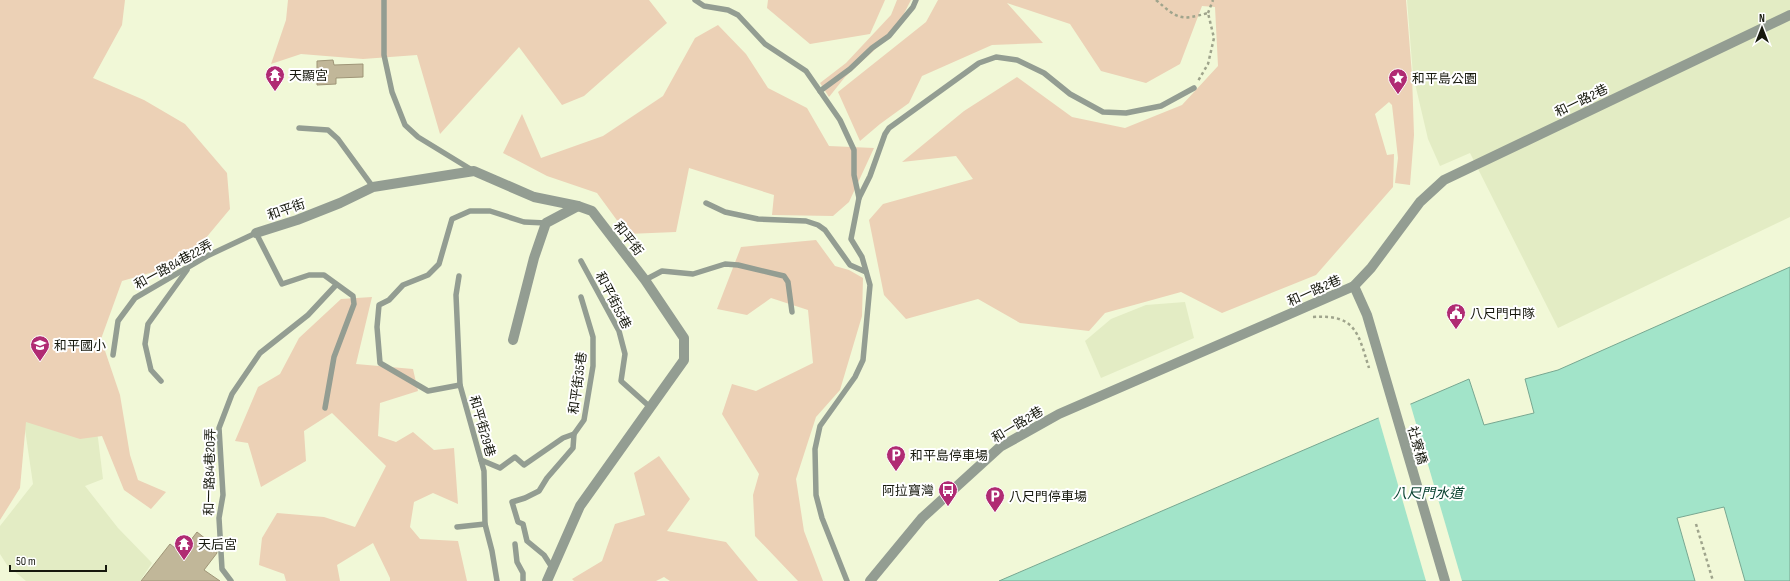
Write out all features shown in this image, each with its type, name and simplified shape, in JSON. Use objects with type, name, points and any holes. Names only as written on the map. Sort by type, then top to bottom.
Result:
[{"type":"street","name":"和一路2巷","points":[[870,581],[922,518],[1000,447],[1059,414],[1354,286],[1371,268],[1420,202],[1444,180],[1790,15]]},
{"type":"street","name":"和平街","points":[[256,232],[297,220],[340,203],[373,187],[474,172],[534,197],[578,206],[592,212],[645,280],[684,338],[684,360],[580,506],[547,581]]},
{"type":"street","points":[[513,340],[534,258],[546,222],[578,206]]},
{"type":"street","name":"社寮橋","points":[[1354,286],[1367,316],[1445,581]]},
{"type":"lane","points":[[384,0],[384,55],[392,92],[405,125],[418,137],[474,172]]},
{"type":"lane","points":[[696,0],[704,6],[728,10],[738,15],[765,44],[806,71],[840,120],[854,150],[854,175],[859,198]]},
{"type":"lane","points":[[820,91],[850,69],[872,48],[888,36],[913,7],[916,0]]},
{"type":"lane","points":[[847,581],[822,518],[816,496],[815,449],[820,426],[855,377],[863,360],[870,285],[862,257],[851,239],[859,198],[870,176],[885,134],[890,128],[978,63],[996,57],[1017,60],[1044,73],[1070,94],[1103,112],[1126,112],[1161,106],[1194,88]]},
{"type":"lane","points":[[299,128],[328,130],[338,139],[373,187]]},
{"type":"lane","points":[[706,203],[726,212],[758,219],[806,221],[818,225],[825,230],[850,266],[866,272]]},
{"type":"lane","points":[[460,386],[428,391],[380,363],[377,326],[379,305],[389,300],[403,285],[428,275],[439,264],[452,219],[470,211],[490,212],[524,222],[546,222]]},
{"type":"lane","points":[[256,232],[282,284],[309,276],[324,275],[353,296],[354,304],[334,356],[325,408]]},
{"type":"lane","name":"和一路84巷22弄","points":[[112,355],[118,321],[135,298],[207,256],[256,232]]},
{"type":"lane","name":"和平街55巷","points":[[581,262],[619,331],[625,354],[621,381],[650,407]]},
{"type":"lane","points":[[645,280],[662,272],[693,274],[725,264],[738,265],[784,276],[788,282],[792,312]]},
{"type":"lane","points":[[161,381],[151,370],[145,344],[148,324],[188,268]]},
{"type":"lane","name":"和平街29巷","points":[[459,276],[456,295],[460,386],[484,471],[485,524],[492,551],[497,581]]},
{"type":"lane","name":"和一路84巷20弄","points":[[232,581],[222,569],[219,518],[223,495],[219,428],[232,394],[260,353],[308,315],[336,285]]},
{"type":"lane","name":"和平街35巷","points":[[553,569],[544,555],[527,541],[523,524],[518,522],[512,502],[525,498],[539,491],[547,478],[573,448],[574,434],[584,420],[593,366],[593,337],[581,297]]},
{"type":"lane","points":[[481,460],[500,468],[515,456],[524,465],[563,438],[574,434]]},
{"type":"lane","points":[[457,527],[485,524]]},
{"type":"lane","points":[[515,544],[517,562],[523,573],[523,581]]},
{"type":"path","points":[[1156,0],[1174,16],[1188,18],[1208,13]]},
{"type":"path","points":[[1194,88],[1208,64],[1214,38],[1208,13],[1213,0]]},
{"type":"path","points":[[1306,320],[1313,316],[1329,316],[1343,320],[1350,324],[1358,332],[1372,375]]},
{"type":"path","points":[[1696,524],[1713,581]]},
{"type":"shaded area","points":[[0,0],[125,0],[122,25],[93,78],[144,100],[185,124],[227,173],[230,209],[185,263],[122,281],[101,339],[120,395],[130,455],[138,480],[166,492],[151,509],[124,490],[102,436],[80,439],[26,422],[20,488],[0,520]]},
{"type":"shaded area","points":[[288,0],[649,0],[667,23],[584,96],[562,105],[519,47],[440,134],[417,55],[363,59],[301,54],[271,64],[286,20]]},
{"type":"shaded area","points":[[768,0],[885,0],[870,34],[810,44],[767,8]]},
{"type":"shaded area","points":[[897,0],[911,0],[895,31],[845,77],[829,97],[820,83],[846,63],[891,15]]},
{"type":"shaded area","points":[[938,0],[1406,0],[1412,75],[1414,135],[1410,185],[1395,183],[1398,158],[1392,105],[1389,102],[1375,114],[1387,155],[1394,154],[1393,187],[1316,275],[1222,313],[1181,292],[1105,313],[1089,331],[1020,323],[978,299],[906,319],[884,295],[869,220],[883,204],[973,179],[956,156],[902,162],[964,111],[1017,77],[1072,117],[1125,128],[1182,105],[1218,66],[1215,7],[1202,6],[1180,64],[1146,83],[1101,71],[1070,24],[1007,3],[1043,43],[992,45],[922,76],[909,103],[860,141],[838,92],[926,22]]},
{"type":"shaded area","points":[[1407,0],[1790,0],[1790,217],[1558,328],[1470,153],[1440,166],[1428,139],[1413,75]]},
{"type":"shaded area","points":[[718,25],[746,54],[768,88],[807,108],[829,146],[874,148],[849,202],[833,216],[772,215],[774,195],[689,168],[676,232],[627,234],[597,193],[547,176],[503,153],[522,114],[541,158],[603,136],[663,96],[695,38]]},
{"type":"shaded area","points":[[816,240],[835,266],[849,270],[863,278],[862,316],[840,390],[816,417],[796,479],[804,531],[823,581],[798,581],[755,536],[753,495],[759,474],[722,414],[732,384],[756,391],[813,363],[808,310],[771,298],[747,315],[717,309],[741,247]]},
{"type":"shaded area","points":[[372,297],[356,364],[413,369],[418,391],[380,403],[378,436],[396,442],[413,432],[434,450],[454,448],[458,504],[433,493],[414,502],[410,527],[420,539],[458,541],[467,581],[390,581],[390,578],[373,543],[337,565],[340,581],[286,581],[284,574],[259,565],[262,538],[277,513],[324,517],[355,527],[386,466],[332,413],[304,431],[306,461],[261,487],[248,443],[235,441],[258,387],[280,374],[299,338],[341,299]]},
{"type":"shaded area","points":[[1185,302],[1194,338],[1101,378],[1085,341],[1111,319],[1146,305]]},
{"type":"shaded area","points":[[0,311],[69,316],[98,438],[103,479],[85,486],[118,528],[152,563],[140,581],[26,581],[7,565],[0,554],[0,526],[33,484],[22,409]]},
{"type":"shaded area","points":[[659,456],[690,499],[667,531],[726,542],[758,581],[670,581],[664,577],[656,581],[574,581],[572,579],[602,561],[615,524],[645,515],[634,473]]},
{"type":"water","name":"八尺門水道","points":[[1790,267],[1790,581],[1745,581],[1724,507],[1677,518],[1695,581],[999,581],[1469,379],[1484,425],[1534,413],[1525,379],[1558,370]]},
{"type":"pier","points":[[1410,403],[1462,581],[1426,581],[1378,416]]},
{"type":"building","points":[[333,60],[334,65],[363,64],[363,77],[336,78],[336,84],[317,85],[317,61]]},
{"type":"building","name":"天后宮","points":[[197,532],[216,547],[217,553],[204,570],[220,581],[141,581],[170,544],[181,553]]},
{"type":"place","name":"天顯宮","points":[[275,92]]},
{"type":"place","name":"和平島公園","points":[[1398,95]]},
{"type":"place","name":"八尺門中隊","points":[[1456,330]]},
{"type":"place","name":"和平國小","points":[[40,362]]},
{"type":"place","name":"和平島停車場","points":[[896,472]]},
{"type":"place","name":"阿拉寶灣","points":[[948,507]]},
{"type":"place","name":"八尺門停車場","points":[[995,513]]},
{"type":"place","name":"天后宮","points":[[184,561]]}]
